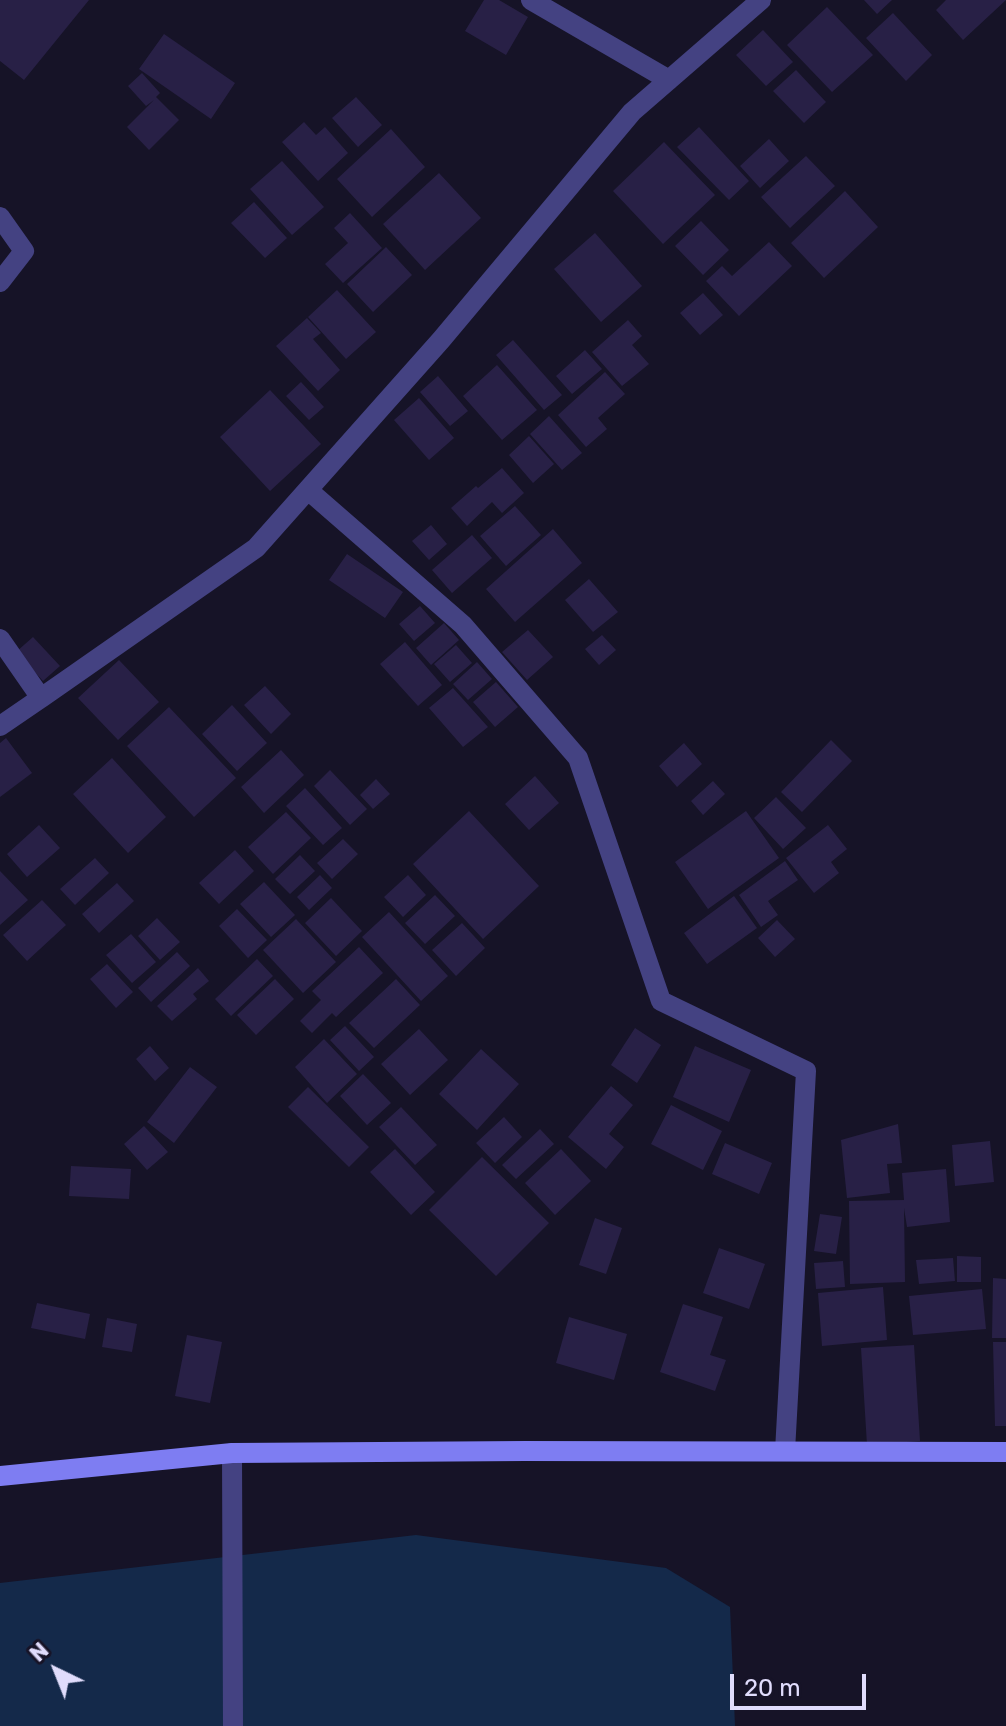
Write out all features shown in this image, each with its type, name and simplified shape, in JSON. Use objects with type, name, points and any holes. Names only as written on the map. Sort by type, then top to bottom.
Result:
[{"type":"street","points":[[531,0],[669,80]]},
{"type":"street","points":[[0,726],[256,548],[441,340],[632,112],[761,0]]},
{"type":"street","points":[[0,217],[24,251],[0,282]]},
{"type":"street","points":[[308,490],[463,625],[578,758],[661,1001],[806,1071],[785,1451]]},
{"type":"street","points":[[0,639],[41,698]]},
{"type":"street","points":[[0,1476],[232,1453],[1006,1452]]},
{"type":"street","points":[[232,1453],[233,1726]]},
{"type":"water","points":[[416,1535],[666,1568],[730,1607],[735,1726],[0,1726],[0,1583]]},
{"type":"building","points":[[0,0],[89,0],[24,80],[0,61]]},
{"type":"building","points":[[484,0],[499,0],[528,17],[506,55],[465,31]]},
{"type":"building","points":[[864,0],[892,0],[877,14]]},
{"type":"building","points":[[946,0],[1006,0],[963,40],[936,10]]},
{"type":"building","points":[[827,7],[873,55],[832,92],[787,45]]},
{"type":"building","points":[[893,13],[932,55],[906,81],[866,38]]},
{"type":"building","points":[[763,30],[793,62],[766,86],[736,55]]},
{"type":"building","points":[[164,34],[235,83],[211,119],[139,69]]},
{"type":"building","points":[[796,70],[826,102],[804,123],[773,91]]},
{"type":"building","points":[[142,73],[160,93],[156,97],[179,120],[149,150],[127,127],[154,100],[146,106],[128,86]]},
{"type":"building","points":[[356,97],[382,125],[358,147],[332,118]]},
{"type":"building","points":[[304,122],[316,135],[325,127],[348,153],[318,181],[282,142]]},
{"type":"building","points":[[699,127],[749,181],[729,200],[677,147]]},
{"type":"building","points":[[391,129],[425,167],[372,217],[337,179]]},
{"type":"building","points":[[769,139],[789,161],[760,188],[740,166]]},
{"type":"building","points":[[664,142],[715,195],[663,244],[613,191]]},
{"type":"building","points":[[806,156],[835,186],[790,228],[761,197]]},
{"type":"building","points":[[282,161],[324,207],[292,235],[250,189]]},
{"type":"building","points":[[439,173],[481,218],[425,270],[383,224]]},
{"type":"building","points":[[845,191],[878,227],[824,278],[791,243]]},
{"type":"building","points":[[254,202],[287,238],[265,258],[231,223]]},
{"type":"building","points":[[350,213],[382,248],[343,283],[325,264],[348,243],[334,228]]},
{"type":"building","points":[[701,221],[729,250],[703,275],[675,246]]},
{"type":"building","points":[[595,233],[642,286],[601,322],[554,269]]},
{"type":"building","points":[[769,242],[792,266],[739,316],[706,281],[722,266],[732,276]]},
{"type":"building","points":[[386,247],[412,275],[373,312],[347,284]]},
{"type":"building","points":[[337,290],[376,332],[346,359],[308,317]]},
{"type":"building","points":[[703,293],[723,315],[700,335],[680,313]]},
{"type":"building","points":[[307,318],[321,333],[313,339],[340,370],[318,391],[276,346]]},
{"type":"building","points":[[628,320],[642,336],[632,345],[649,364],[622,386],[592,352]]},
{"type":"building","points":[[513,340],[562,395],[544,410],[496,355]]},
{"type":"building","points":[[585,350],[602,369],[572,394],[556,376]]},
{"type":"building","points":[[497,365],[537,410],[502,440],[463,396]]},
{"type":"building","points":[[605,372],[625,394],[598,418],[607,429],[586,447],[558,415]]},
{"type":"building","points":[[438,376],[468,411],[450,426],[420,392]]},
{"type":"building","points":[[301,382],[324,407],[309,420],[286,396]]},
{"type":"building","points":[[270,390],[321,444],[270,491],[220,437]]},
{"type":"building","points":[[419,398],[454,438],[429,460],[394,420]]},
{"type":"building","points":[[549,416],[582,453],[562,470],[530,434]]},
{"type":"building","points":[[529,436],[554,464],[533,483],[509,455]]},
{"type":"building","points":[[502,468],[524,493],[502,513],[492,502],[467,526],[451,508]]},
{"type":"building","points":[[515,506],[541,535],[506,566],[480,536]]},
{"type":"building","points":[[431,525],[447,544],[429,560],[412,541]]},
{"type":"building","points":[[553,529],[582,563],[515,622],[486,589]]},
{"type":"building","points":[[472,535],[492,558],[452,593],[432,570]]},
{"type":"building","points":[[347,554],[403,592],[385,618],[329,580]]},
{"type":"building","points":[[589,579],[618,612],[593,632],[565,600]]},
{"type":"building","points":[[420,606],[435,623],[414,641],[399,624]]},
{"type":"building","points":[[444,623],[459,640],[431,665],[416,648]]},
{"type":"building","points":[[528,630],[553,657],[527,680],[502,652]]},
{"type":"building","points":[[602,635],[616,650],[599,665],[585,649]]},
{"type":"building","points":[[33,637],[60,666],[43,681],[16,652]]},
{"type":"building","points":[[405,642],[442,685],[418,706],[380,664]]},
{"type":"building","points":[[456,645],[472,663],[450,682],[434,664]]},
{"type":"building","points":[[119,660],[159,702],[118,740],[78,698]]},
{"type":"building","points":[[477,662],[492,679],[468,700],[453,684]]},
{"type":"building","points":[[496,682],[518,707],[495,727],[473,702]]},
{"type":"building","points":[[265,686],[291,714],[271,734],[244,705]]},
{"type":"building","points":[[453,688],[488,727],[463,747],[429,708]]},
{"type":"building","points":[[232,705],[267,743],[237,771],[202,734]]},
{"type":"building","points":[[169,707],[236,778],[194,817],[127,746]]},
{"type":"building","points":[[6,738],[32,773],[0,797],[0,743]]},
{"type":"building","points":[[831,740],[852,761],[802,812],[781,792]]},
{"type":"building","points":[[684,743],[702,764],[677,787],[659,766]]},
{"type":"building","points":[[281,750],[304,775],[264,813],[241,787]]},
{"type":"building","points":[[112,758],[166,817],[128,853],[73,794]]},
{"type":"building","points":[[330,770],[367,809],[350,825],[314,786]]},
{"type":"building","points":[[535,776],[559,803],[529,830],[505,804]]},
{"type":"building","points":[[376,779],[390,794],[373,809],[360,795]]},
{"type":"building","points":[[713,781],[725,794],[703,815],[691,801]]},
{"type":"building","points":[[305,788],[342,828],[323,845],[286,806]]},
{"type":"building","points":[[776,797],[806,828],[783,849],[754,818]]},
{"type":"building","points":[[469,811],[539,886],[483,939],[413,864]]},
{"type":"building","points":[[746,811],[779,858],[708,909],[675,862]]},
{"type":"building","points":[[286,812],[311,838],[273,874],[248,847]]},
{"type":"building","points":[[39,825],[60,848],[27,877],[7,854]]},
{"type":"building","points":[[828,825],[847,849],[831,862],[839,873],[814,893],[786,858]]},
{"type":"building","points":[[343,839],[358,854],[332,879],[317,863]]},
{"type":"building","points":[[235,850],[254,871],[219,904],[199,883]]},
{"type":"building","points":[[300,855],[315,871],[290,894],[275,879]]},
{"type":"building","points":[[95,858],[109,873],[75,905],[60,889]]},
{"type":"building","points":[[785,861],[798,880],[768,901],[778,915],[761,927],[739,895]]},
{"type":"building","points":[[0,871],[28,900],[0,925]]},
{"type":"building","points":[[320,875],[332,888],[309,910],[297,897]]},
{"type":"building","points":[[408,875],[426,895],[403,917],[384,897]]},
{"type":"building","points":[[264,882],[295,915],[271,937],[240,904]]},
{"type":"building","points":[[117,883],[134,901],[99,933],[82,914]]},
{"type":"building","points":[[435,895],[455,916],[425,944],[405,923]]},
{"type":"building","points":[[734,896],[757,928],[707,964],[684,933]]},
{"type":"building","points":[[331,898],[362,931],[336,956],[305,923]]},
{"type":"building","points":[[42,900],[66,925],[27,961],[3,935]]},
{"type":"building","points":[[237,909],[267,940],[248,958],[219,926]]},
{"type":"building","points":[[389,912],[448,976],[421,1001],[362,937]]},
{"type":"building","points":[[157,918],[180,942],[160,960],[138,936]]},
{"type":"building","points":[[296,919],[336,962],[303,993],[263,950]]},
{"type":"building","points":[[777,920],[795,939],[775,957],[758,938]]},
{"type":"building","points":[[462,923],[485,948],[456,976],[432,950]]},
{"type":"building","points":[[131,934],[156,962],[132,983],[106,955]]},
{"type":"building","points":[[359,947],[383,973],[336,1017],[332,1013],[312,1033],[300,1021],[321,1000],[312,991]]},
{"type":"building","points":[[177,952],[190,966],[151,1002],[138,988]]},
{"type":"building","points":[[257,959],[273,976],[231,1016],[215,999]]},
{"type":"building","points":[[107,964],[133,992],[116,1008],[90,979]]},
{"type":"building","points":[[198,968],[209,981],[193,994],[197,999],[172,1021],[157,1006]]},
{"type":"building","points":[[275,979],[294,999],[256,1035],[237,1015]]},
{"type":"building","points":[[396,979],[420,1005],[374,1048],[349,1023]]},
{"type":"building","points":[[345,1026],[374,1057],[359,1071],[330,1040]]},
{"type":"building","points":[[635,1028],[661,1045],[637,1083],[611,1065]]},
{"type":"building","points":[[419,1029],[448,1060],[410,1095],[381,1064]]},
{"type":"building","points":[[324,1039],[357,1074],[327,1103],[295,1067]]},
{"type":"building","points":[[150,1046],[169,1068],[155,1081],[136,1059]]},
{"type":"building","points":[[695,1046],[751,1070],[729,1122],[673,1097]]},
{"type":"building","points":[[481,1049],[519,1084],[477,1130],[439,1094]]},
{"type":"building","points":[[190,1067],[217,1087],[174,1143],[147,1122]]},
{"type":"building","points":[[363,1074],[391,1103],[367,1125],[340,1096]]},
{"type":"building","points":[[611,1086],[633,1105],[609,1134],[624,1147],[606,1169],[568,1137]]},
{"type":"building","points":[[308,1087],[369,1147],[349,1167],[288,1107]]},
{"type":"building","points":[[671,1105],[722,1131],[703,1170],[651,1144]]},
{"type":"building","points":[[401,1107],[437,1145],[415,1165],[379,1127]]},
{"type":"building","points":[[504,1117],[522,1137],[495,1163],[476,1143]]},
{"type":"building","points":[[898,1124],[902,1163],[887,1164],[890,1193],[847,1198],[841,1140]]},
{"type":"building","points":[[144,1126],[168,1152],[147,1170],[124,1144]]},
{"type":"building","points":[[540,1129],[554,1144],[516,1179],[502,1165]]},
{"type":"building","points":[[990,1141],[994,1182],[955,1186],[952,1145]]},
{"type":"building","points":[[725,1143],[772,1163],[759,1194],[712,1174]]},
{"type":"building","points":[[395,1149],[435,1192],[411,1215],[370,1172]]},
{"type":"building","points":[[561,1149],[591,1181],[555,1215],[525,1183]]},
{"type":"building","points":[[482,1157],[549,1223],[496,1276],[429,1210]]},
{"type":"building","points":[[71,1166],[131,1169],[129,1199],[69,1196]]},
{"type":"building","points":[[946,1169],[950,1222],[907,1227],[904,1208],[905,1282],[850,1284],[849,1201],[904,1200],[902,1173]]},
{"type":"building","points":[[820,1214],[842,1217],[836,1254],[814,1251]]},
{"type":"building","points":[[595,1218],[622,1228],[606,1274],[579,1265]]},
{"type":"building","points":[[719,1248],[765,1264],[749,1309],[703,1293]]},
{"type":"building","points":[[957,1256],[981,1257],[981,1282],[957,1282]]},
{"type":"building","points":[[953,1258],[955,1281],[919,1284],[916,1260]]},
{"type":"building","points":[[843,1261],[845,1287],[816,1289],[814,1263]]},
{"type":"building","points":[[993,1278],[1006,1279],[1006,1338],[992,1338]]},
{"type":"building","points":[[883,1287],[887,1340],[822,1346],[818,1293]]},
{"type":"building","points":[[982,1289],[986,1329],[913,1335],[909,1296]]},
{"type":"building","points":[[37,1303],[90,1314],[85,1339],[31,1328]]},
{"type":"building","points":[[683,1304],[723,1317],[710,1355],[726,1360],[715,1391],[660,1372]]},
{"type":"building","points":[[569,1317],[627,1334],[614,1380],[556,1363]]},
{"type":"building","points":[[107,1318],[137,1324],[132,1352],[102,1347]]},
{"type":"building","points":[[187,1335],[222,1342],[210,1403],[175,1396]]},
{"type":"building","points":[[993,1342],[1006,1342],[1006,1426],[995,1426]]},
{"type":"building","points":[[914,1345],[920,1441],[867,1445],[861,1348]]}]
